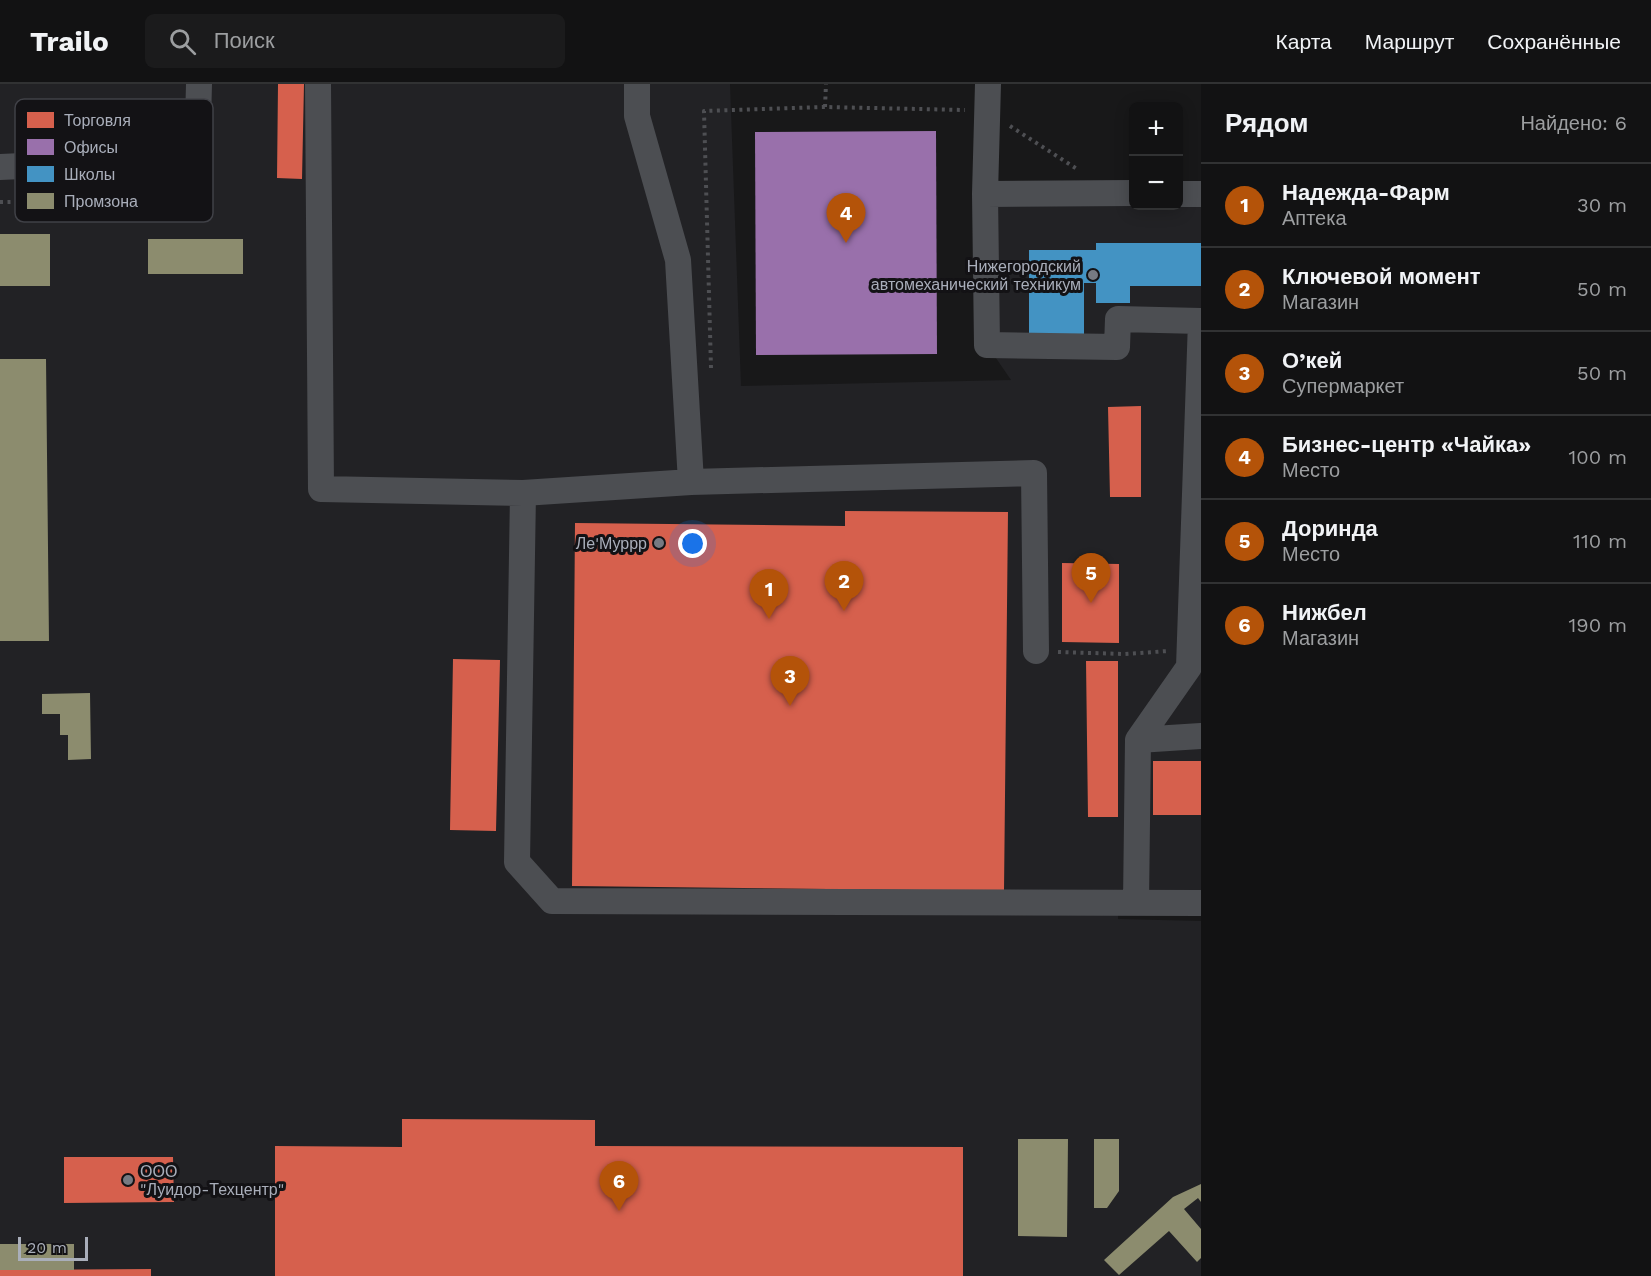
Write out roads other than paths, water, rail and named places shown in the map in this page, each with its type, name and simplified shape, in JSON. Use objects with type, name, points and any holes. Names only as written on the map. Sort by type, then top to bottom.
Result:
[{"type":"lane","points":[[199,84],[199,99]]},
{"type":"lane","points":[[318,84],[321,489],[523,493],[691,482],[1034,473],[1036,651]]},
{"type":"lane","points":[[637,84],[637,116],[678,260],[691,482]]},
{"type":"lane","points":[[988,84],[985,194],[987,345],[1117,347],[1118,319],[1201,321],[1189,667],[1138,740],[1136,903]]},
{"type":"lane","points":[[0,167],[15,166]]},
{"type":"lane","points":[[985,194],[1129,193]]},
{"type":"lane","points":[[1183,194],[1201,194]]},
{"type":"lane","points":[[523,493],[517,862],[552,901],[1201,903]]},
{"type":"lane","points":[[1138,740],[1201,736]]},
{"type":"place","name":"Бизнес-центр «Чайка»","points":[[846,243]]},
{"type":"place","name":"Нижегородский автомеханический техникум","points":[[1093,275]]},
{"type":"place","name":"Ле'Муррр","points":[[659,543]]},
{"type":"place","name":"Доринда","points":[[1091,603]]},
{"type":"place","name":"Ключевой момент","points":[[844,611]]},
{"type":"place","name":"Надежда-Фарм","points":[[769,619]]},
{"type":"place","name":"О’кей","points":[[790,706]]},
{"type":"place","name":"ООО \"Луидор-Техцентр\"","points":[[128,1180]]},
{"type":"place","name":"Нижбел","points":[[619,1211]]}]
